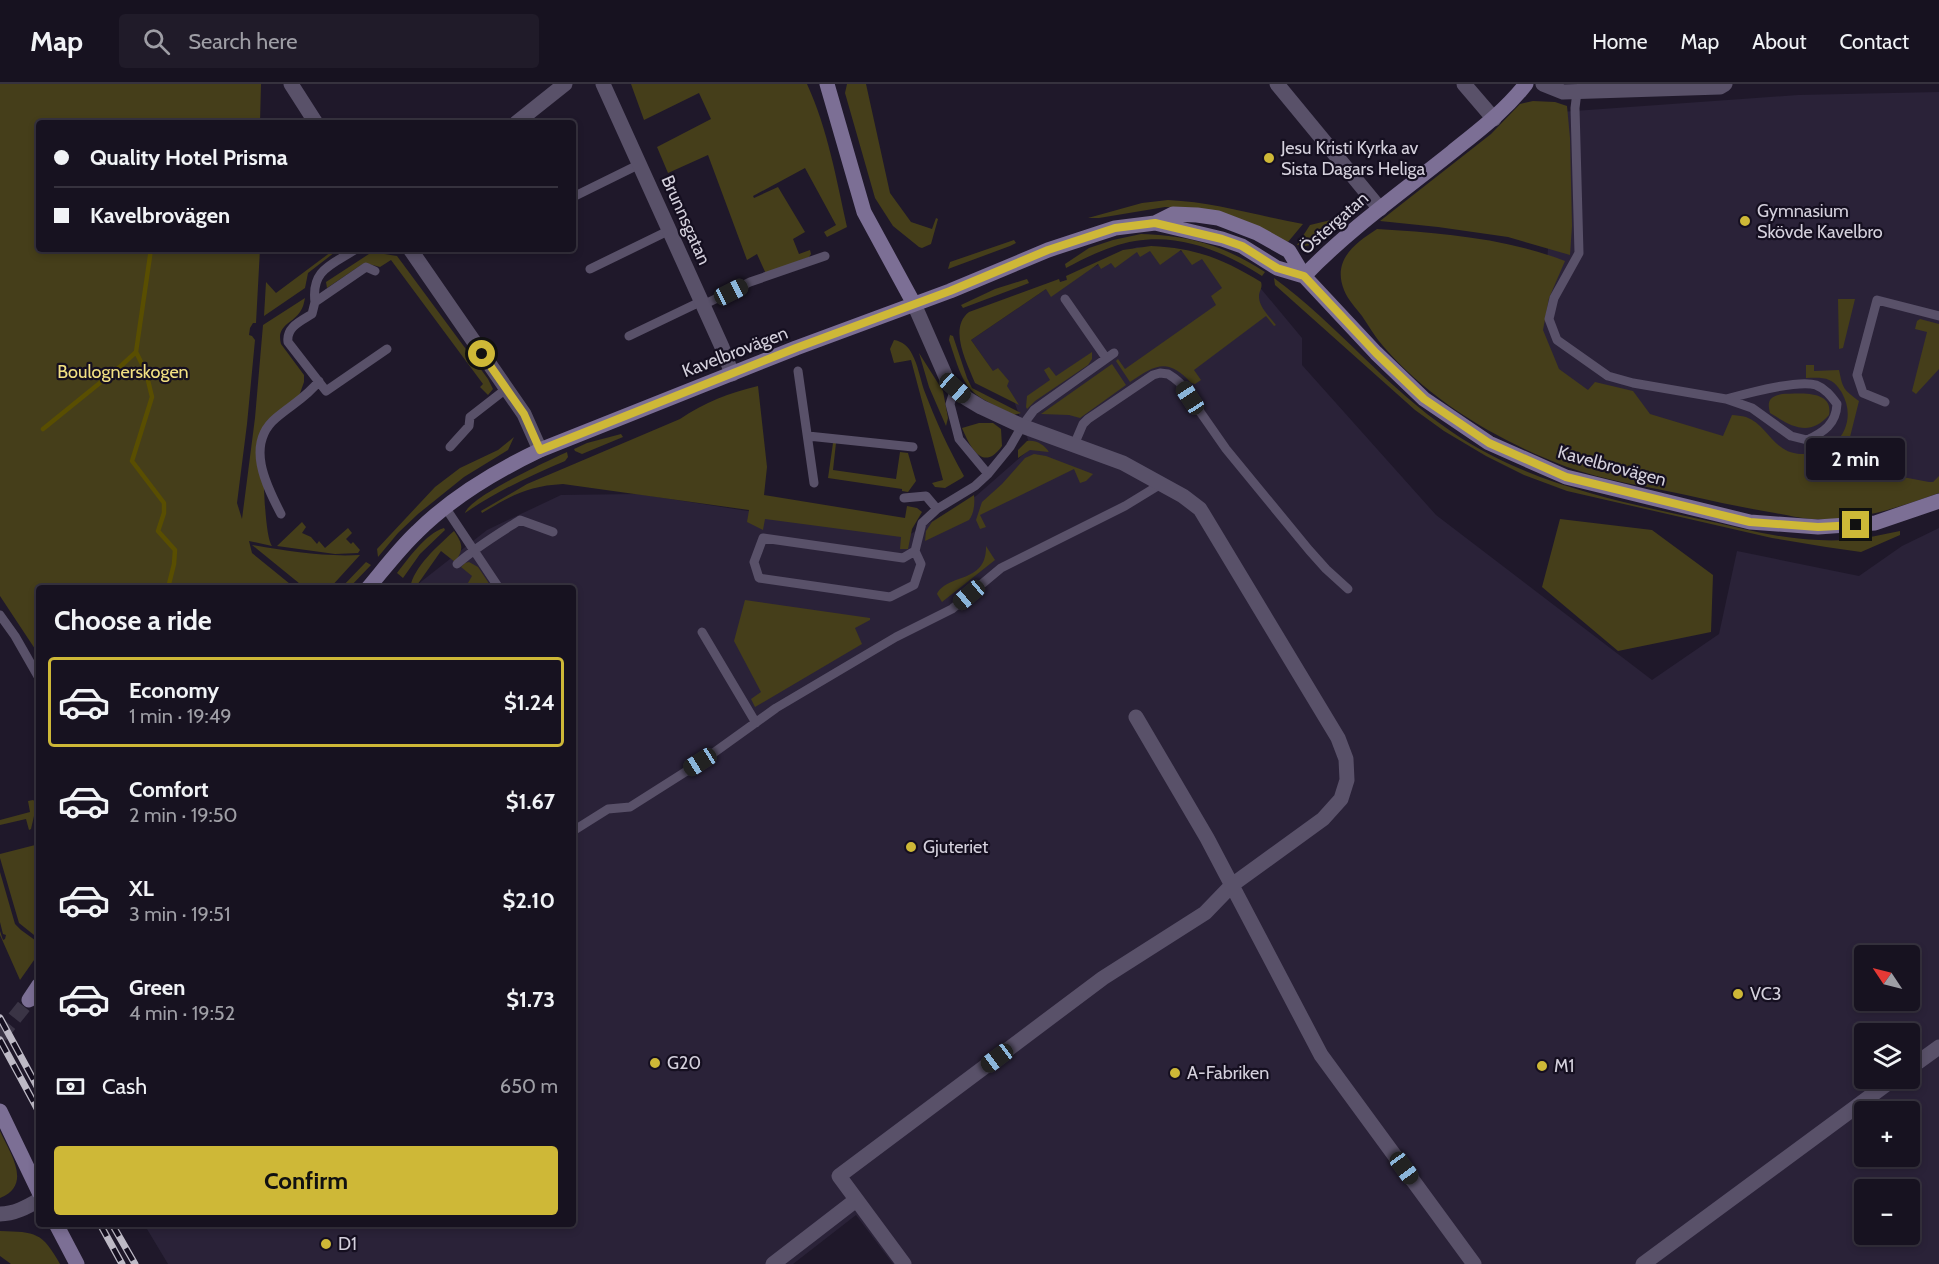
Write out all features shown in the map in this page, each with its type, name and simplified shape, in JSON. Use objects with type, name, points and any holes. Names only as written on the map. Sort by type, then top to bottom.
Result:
[{"type":"main road","points":[[827,84],[864,212],[914,304]]},
{"type":"main road","name":"Östergatan","points":[[1304,276],[1320,259],[1380,209],[1494,119],[1526,84]]},
{"type":"main road","name":"Kavelbrovägen","points":[[371,585],[416,532],[445,507],[504,467],[540,450],[1048,250],[1115,228],[1155,223],[1173,214],[1218,218],[1257,233],[1289,251],[1304,276],[1376,353],[1424,399],[1489,443],[1566,477],[1750,522],[1818,527],[1875,523],[1939,501]]},
{"type":"main road","points":[[29,999],[36,989]]},
{"type":"main road","points":[[0,1111],[36,1186]]},
{"type":"main road","points":[[58,1227],[77,1264]]},
{"type":"street","points":[[291,84],[314,120]]},
{"type":"street","points":[[520,120],[565,84]]},
{"type":"street","name":"Brunnsgatan","points":[[603,84],[726,355],[732,374]]},
{"type":"street","points":[[1277,84],[1380,209]]},
{"type":"street","points":[[1464,84],[1494,119]]},
{"type":"street","points":[[1543,84],[1563,92],[1720,87],[1725,84]]},
{"type":"street","points":[[412,252],[524,414],[540,450]]},
{"type":"street","points":[[904,1264],[839,1176],[1103,978],[1205,913],[1232,885],[1313,827],[1332,810],[1341,799],[1347,780],[1346,759],[1338,738],[1204,515],[1193,503],[1123,463],[1022,426],[981,407],[955,388],[946,377],[914,304]]},
{"type":"street","points":[[1136,717],[1232,885],[1321,1055],[1474,1264]]},
{"type":"street","points":[[1920,1061],[1939,1047]]},
{"type":"street","points":[[1642,1264],[1880,1089]]},
{"type":"street","points":[[773,1264],[856,1200]]},
{"type":"street","points":[[0,1214],[26,1208],[36,1202]]},
{"type":"lane","points":[[1577,92],[1575,108],[1579,253],[1554,298],[1549,319],[1557,340],[1608,376],[1633,383],[1726,399],[1752,408],[1791,436],[1807,440],[1822,433],[1836,416],[1837,404],[1827,390],[1814,384],[1775,387],[1726,399]]},
{"type":"lane","points":[[576,196],[640,164]]},
{"type":"lane","points":[[590,269],[670,230]]},
{"type":"lane","points":[[352,252],[318,275],[314,288],[315,302],[312,314],[292,327],[287,335],[288,342],[326,391],[387,349]]},
{"type":"lane","points":[[629,336],[750,282],[825,256]]},
{"type":"lane","points":[[315,302],[366,267],[375,270]]},
{"type":"lane","points":[[915,551],[903,558],[763,538],[754,562],[759,578],[890,597],[914,585],[921,564],[915,551],[922,523],[937,509],[975,486],[988,474],[1010,447],[1034,410],[1110,356],[1065,299]]},
{"type":"lane","points":[[1885,402],[1863,393],[1857,375],[1877,300],[1939,316]]},
{"type":"lane","points":[[798,371],[814,483]]},
{"type":"lane","points":[[1074,445],[1083,424],[1088,419],[1145,380],[1160,373],[1168,374],[1180,383],[1226,449],[1309,550],[1348,589]]},
{"type":"lane","points":[[281,514],[264,479],[260,451],[262,440],[266,428],[274,419],[300,401],[319,381]]},
{"type":"lane","points":[[955,388],[950,404],[959,439],[988,474]]},
{"type":"lane","points":[[450,447],[469,426],[470,417],[506,389]]},
{"type":"lane","points":[[808,436],[913,447]]},
{"type":"lane","points":[[576,829],[608,808],[630,807],[700,762],[776,708],[896,637],[952,609],[1001,568],[1125,506],[1161,484]]},
{"type":"lane","points":[[904,498],[926,496],[937,509]]},
{"type":"lane","points":[[445,507],[497,585]]},
{"type":"lane","points":[[457,564],[474,548],[520,520],[553,532]]},
{"type":"lane","points":[[0,615],[36,673]]},
{"type":"lane","points":[[702,632],[756,723]]},
{"type":"shaded area","name":"Gymnasium Skövde Kavelbro","points":[[1939,92],[1939,482],[1928,493],[1728,468],[1555,382],[1541,329],[1560,112],[1798,95]]},
{"type":"shaded area","points":[[1137,247],[1199,253],[1257,284],[1302,338],[1302,365],[1436,515],[1652,680],[1719,634],[1737,551],[1859,576],[1902,546],[1939,528],[1939,1264],[893,1264],[856,1215],[793,1264],[168,1264],[146,1227],[576,1227],[576,585],[417,585],[487,530],[561,495],[639,494],[907,536],[976,496],[1031,448],[1014,401],[971,340],[1046,289]]},
{"type":"green space","name":"Boulognerskogen","points":[[0,84],[261,84],[260,120],[36,120],[36,252],[260,252],[256,323],[253,323],[250,328],[249,335],[255,340],[237,503],[242,519],[255,418],[263,325],[305,298],[301,310],[283,329],[280,338],[281,344],[304,375],[304,382],[298,399],[269,419],[263,427],[265,508],[272,546],[249,541],[252,553],[291,585],[36,585],[36,650],[0,596]]},
{"type":"green space","points":[[631,84],[807,84],[826,137],[847,227],[827,237],[824,232],[836,225],[805,168],[753,196],[754,198],[778,187],[805,232],[793,239],[799,254],[810,250],[811,254],[809,257],[766,274],[757,254],[747,260],[708,155],[668,173],[657,147],[711,119],[699,93],[644,120]]},
{"type":"green space","points":[[847,84],[866,84],[890,193],[911,222],[932,229],[936,218],[938,219],[931,244],[919,247],[893,226],[875,198],[845,93]]},
{"type":"green space","points":[[1533,101],[1555,102],[1567,106],[1572,226],[1570,255],[1508,237],[1380,221],[1491,134],[1520,104]]},
{"type":"green space","points":[[1168,200],[1219,206],[1303,224],[1288,242],[1195,208],[1165,207],[1088,218],[1142,203]]},
{"type":"green space","points":[[1359,206],[1344,224],[1328,235],[1306,246],[1297,245],[1310,225],[1335,219]]},
{"type":"green space","points":[[1377,229],[1473,238],[1519,247],[1565,261],[1549,298],[1543,330],[1559,369],[1588,390],[1595,382],[1633,391],[1650,414],[1723,436],[1732,415],[1746,417],[1760,426],[1784,449],[1801,454],[1814,453],[1825,450],[1841,436],[1848,416],[1847,405],[1842,393],[1833,382],[1827,379],[1806,378],[1806,365],[1814,365],[1814,371],[1839,370],[1844,388],[1859,401],[1845,457],[1892,475],[1929,482],[1933,482],[1939,476],[1939,493],[1892,509],[1861,516],[1806,519],[1596,476],[1567,467],[1516,445],[1468,418],[1422,385],[1383,346],[1348,297],[1341,279],[1343,261],[1361,240]]},
{"type":"green space","points":[[1141,234],[1176,237],[1206,244],[1235,255],[1265,272],[1262,276],[1233,259],[1202,246],[1152,239],[1117,245],[1066,268],[1065,264],[1089,248]]},
{"type":"green space","points":[[1014,240],[1016,243],[1010,246],[948,269],[950,262]]},
{"type":"green space","points":[[1151,246],[1182,249],[1209,256],[1261,282],[1259,301],[1276,325],[1274,326],[1266,316],[1194,370],[1201,380],[1195,384],[1175,369],[1161,366],[1147,371],[1130,382],[1116,361],[1118,359],[1125,369],[1216,305],[1211,296],[1222,288],[1202,259],[1192,265],[1181,250],[1160,265],[1150,251],[1140,257],[1137,252],[1115,268],[1111,263],[1101,269],[1098,264],[1051,297],[1046,289],[971,340],[993,371],[998,368],[1009,381],[1007,386],[1019,405],[975,383],[964,356],[960,336],[963,319],[969,312],[1059,279],[1060,282],[1067,280],[1066,276],[1123,250]]},
{"type":"green space","points":[[331,252],[335,252],[308,273],[305,288],[264,316],[266,282],[276,293]]},
{"type":"green space","points":[[372,252],[397,256],[488,379],[493,389],[488,395],[480,387],[483,384],[391,260],[380,267],[365,263],[327,288],[326,282]]},
{"type":"green space","points":[[1274,278],[1297,296],[1405,396],[1452,432],[1481,450],[1540,477],[1634,505],[1773,535],[1839,540],[1900,531],[1900,535],[1861,552],[1826,547],[1772,538],[1567,491],[1524,475],[1444,431],[1415,410],[1275,285]]},
{"type":"green space","points":[[1027,279],[1029,283],[963,308],[961,305],[995,289]]},
{"type":"green space","points":[[1838,299],[1855,299],[1843,348],[1839,349]]},
{"type":"green space","points":[[1920,319],[1939,324],[1939,369],[1916,394],[1912,391],[1927,332],[1915,329]]},
{"type":"green space","points":[[950,335],[953,336],[972,388],[1021,413],[1014,415],[976,394],[970,388],[959,370],[949,340]]},
{"type":"green space","points":[[894,340],[902,343],[911,351],[937,423],[964,476],[945,488],[935,487],[932,483],[943,480],[911,360],[894,363],[890,349]]},
{"type":"green space","points":[[1092,352],[1092,359],[1088,365],[1035,401],[1027,409],[1027,396],[1050,380],[1044,370],[1049,367],[1056,376]]},
{"type":"green space","points":[[919,353],[943,391],[948,418],[946,426],[929,387]]},
{"type":"green space","points":[[1112,364],[1126,385],[1080,418],[1069,415],[1041,414]]},
{"type":"green space","points":[[758,386],[767,467],[764,495],[905,518],[907,506],[917,508],[922,512],[912,529],[908,549],[900,549],[901,537],[765,519],[763,530],[747,522],[749,510],[563,484],[530,489],[482,513],[481,511],[527,484],[680,419],[718,399]]},
{"type":"green space","points":[[1782,394],[1821,397],[1829,407],[1829,415],[1822,422],[1807,428],[1785,422],[1770,413],[1769,405],[1770,400]]},
{"type":"green space","points":[[979,423],[993,423],[1001,429],[1002,446],[989,457],[983,457],[973,449],[962,428]]},
{"type":"green space","points":[[621,434],[623,437],[582,454],[574,449],[587,443]]},
{"type":"green space","points":[[514,437],[508,450],[464,477],[418,514],[378,557],[377,549],[435,487],[460,468],[498,450]]},
{"type":"green space","points":[[1027,441],[1040,444],[1049,452],[1030,450],[1018,458],[1018,450]]},
{"type":"green space","points":[[833,443],[836,443],[833,470],[896,479],[900,452],[908,453],[916,481],[908,492],[902,489],[828,478]]},
{"type":"green space","points":[[567,452],[568,457],[565,461],[514,484],[465,513],[470,506],[495,489]]},
{"type":"green space","points":[[1034,454],[1046,456],[1093,474],[1080,483],[1074,469],[980,515],[986,527],[980,529],[976,520],[982,502],[1025,458]]},
{"type":"green space","points":[[974,495],[974,508],[969,520],[925,541],[926,531],[932,522]]},
{"type":"green space","points":[[1560,519],[1652,530],[1713,575],[1711,632],[1618,651],[1542,587]]},
{"type":"green space","points":[[302,522],[306,527],[302,533],[311,537],[317,544],[319,541],[325,548],[348,528],[352,533],[346,539],[351,544],[353,542],[360,550],[358,553],[335,554],[277,546]]},
{"type":"green space","points":[[444,528],[445,530],[420,554],[403,578],[397,573],[430,535]]},
{"type":"green space","points":[[454,531],[461,546],[460,554],[455,562],[441,551],[417,585],[411,585],[421,564]]},
{"type":"green space","points":[[252,545],[319,554],[360,555],[333,585],[301,585]]},
{"type":"green space","points":[[986,546],[995,560],[942,602],[937,594],[942,587],[980,567],[985,558]]},
{"type":"green space","points":[[366,562],[371,565],[352,585],[344,585]]},
{"type":"green space","points":[[469,562],[478,567],[490,585],[467,585],[472,576],[461,567]]},
{"type":"green space","points":[[745,600],[870,618],[870,620],[855,628],[862,644],[755,707],[751,699],[761,692],[734,641]]},
{"type":"green space","points":[[28,801],[36,802],[31,829],[29,830],[26,819],[0,825],[0,820],[30,812]]},
{"type":"green space","points":[[36,845],[36,937],[19,923],[0,854]]},
{"type":"green space","points":[[0,872],[15,924],[36,941],[36,957],[20,980],[0,935],[0,931],[3,940],[5,939],[6,935],[3,934],[0,922]]},
{"type":"green space","points":[[0,1131],[13,1158],[17,1177],[10,1192],[0,1198]]},
{"type":"green space","points":[[0,1231],[30,1233],[37,1236],[48,1245],[60,1264],[11,1264],[0,1256]]},
{"type":"waterway","points":[[151,252],[136,352],[146,372],[152,397],[132,461],[164,503],[164,513],[158,531],[175,550],[169,585]]},
{"type":"waterway","points":[[43,429],[136,352]]},
{"type":"tunnel","points":[[0,1036],[29,1000]]},
{"type":"railway","points":[[0,1018],[36,1084]]},
{"type":"railway","points":[[0,1040],[36,1106]]},
{"type":"railway","points":[[102,1227],[122,1264]]},
{"type":"railway","points":[[114,1227],[135,1264]]},
{"type":"place","name":"Jesu Kristi Kyrka av Sista Dagars Heliga","points":[[1269,158]]},
{"type":"place","name":"Gymnasium Skövde Kavelbro","points":[[1745,221]]},
{"type":"place","name":"Gjuteriet","points":[[911,847]]},
{"type":"place","name":"VC3","points":[[1738,994]]},
{"type":"place","name":"G20","points":[[655,1063]]},
{"type":"place","name":"M1","points":[[1542,1066]]},
{"type":"place","name":"A-Fabriken","points":[[1175,1073]]},
{"type":"place","name":"D1","points":[[326,1244]]},
{"type":"route","points":[[482,354],[524,414],[540,450],[796,348],[950,291],[1048,250],[1115,228],[1155,223],[1242,246],[1277,268],[1304,276],[1376,353],[1424,399],[1489,443],[1566,477],[1750,522],[1818,527],[1856,525]]}]
